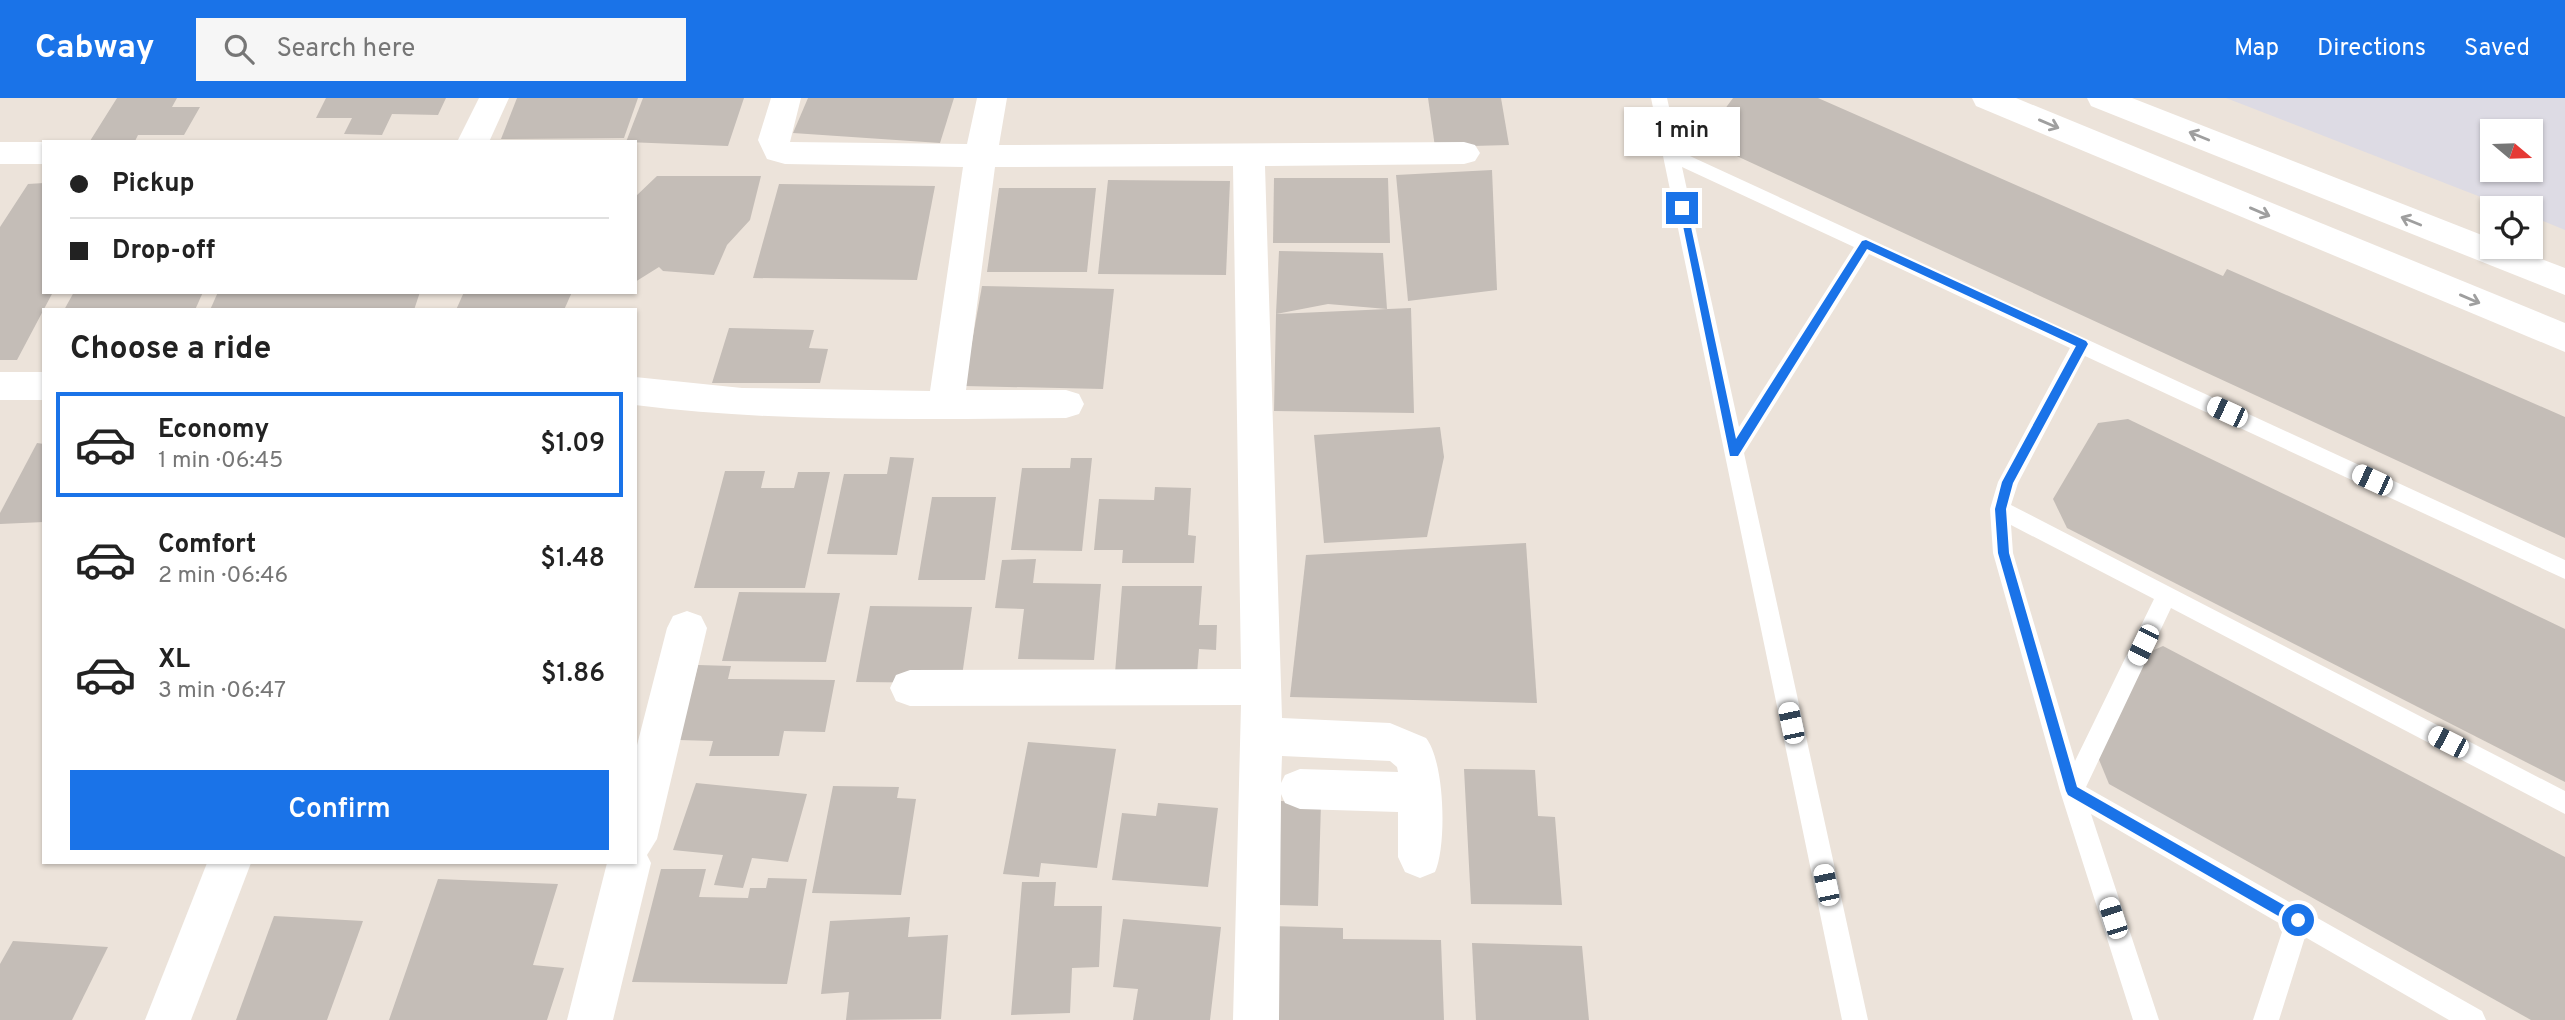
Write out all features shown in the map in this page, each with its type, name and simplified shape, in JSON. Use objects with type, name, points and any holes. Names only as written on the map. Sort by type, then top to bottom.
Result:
[{"type":"street","points":[[474,140],[494,98]]},
{"type":"street","points":[[946,404],[981,156],[992,98]]},
{"type":"street","points":[[1987,98],[2565,338]]},
{"type":"street","points":[[2102,98],[2565,282]]},
{"type":"street","points":[[786,99],[774,140],[778,151],[785,153],[981,156],[1464,153]]},
{"type":"street","points":[[0,153],[42,153]]},
{"type":"street","points":[[1250,155],[1262,687],[1256,1020]]},
{"type":"street","points":[[0,386],[42,386]]},
{"type":"street","points":[[637,391],[727,402],[1066,404]]},
{"type":"street","points":[[637,831],[687,628]]},
{"type":"street","points":[[910,688],[1262,687]]},
{"type":"street","points":[[1261,736],[1402,745],[1412,751],[1418,762],[1420,857]]},
{"type":"street","points":[[1300,789],[1419,793]]},
{"type":"street","points":[[169,1020],[229,864]]},
{"type":"street","points":[[590,1020],[629,864]]},
{"type":"lane","points":[[1659,98],[1855,1020]]},
{"type":"lane","points":[[1670,154],[2565,570]]},
{"type":"lane","points":[[1734,452],[1866,244]]},
{"type":"lane","points":[[2082,344],[2008,482],[2000,509],[2003,553],[2072,791],[2146,1020]]},
{"type":"lane","points":[[2000,509],[2565,803]]},
{"type":"lane","points":[[2072,791],[2166,596]]},
{"type":"lane","points":[[2072,791],[2473,1020]]},
{"type":"lane","points":[[2266,1020],[2298,920]]},
{"type":"shaded area","points":[[2226,98],[2565,98],[2565,230],[2543,221],[2543,196],[2480,197]]},
{"type":"building","points":[[117,98],[177,98],[172,107],[200,107],[184,135],[138,135],[136,140],[91,140]]},
{"type":"building","points":[[326,98],[446,98],[438,115],[392,114],[382,135],[344,134],[352,118],[316,118]]},
{"type":"building","points":[[517,98],[638,98],[624,138],[501,139]]},
{"type":"building","points":[[643,98],[744,98],[728,146],[627,140]]},
{"type":"building","points":[[808,98],[954,98],[940,143],[793,133]]},
{"type":"building","points":[[1428,98],[1501,98],[1509,145],[1435,147]]},
{"type":"building","points":[[1733,98],[1818,98],[2223,276],[2227,269],[2565,417],[2565,538],[1702,140]]},
{"type":"building","points":[[1492,170],[1497,290],[1408,301],[1396,175]]},
{"type":"building","points":[[657,176],[761,176],[750,220],[727,245],[714,275],[663,271],[659,267],[637,281],[637,195]]},
{"type":"building","points":[[1274,178],[1388,178],[1390,243],[1273,243]]},
{"type":"building","points":[[1108,180],[1230,181],[1226,275],[1098,274]]},
{"type":"building","points":[[42,183],[42,294],[52,294],[42,308],[17,360],[0,360],[0,227],[28,184]]},
{"type":"building","points":[[779,184],[935,186],[917,280],[753,278]]},
{"type":"building","points":[[999,188],[1096,188],[1087,272],[987,272]]},
{"type":"building","points":[[1279,251],[1383,253],[1387,309],[1328,304],[1276,314]]},
{"type":"building","points":[[982,286],[1114,289],[1103,389],[964,386]]},
{"type":"building","points":[[73,294],[202,294],[196,308],[65,308]]},
{"type":"building","points":[[217,294],[419,294],[415,308],[211,308]]},
{"type":"building","points":[[463,294],[571,294],[565,308],[457,308]]},
{"type":"building","points":[[1411,308],[1414,413],[1274,411],[1276,314]]},
{"type":"building","points":[[729,328],[814,330],[809,348],[828,349],[820,383],[712,383]]},
{"type":"building","points":[[2128,419],[2565,629],[2565,782],[2067,528],[2053,499],[2098,423]]},
{"type":"building","points":[[1440,427],[1444,457],[1427,537],[1324,543],[1314,435]]},
{"type":"building","points":[[37,443],[42,444],[42,522],[0,524],[0,513]]},
{"type":"building","points":[[890,457],[914,458],[897,555],[827,554],[844,474],[887,474]]},
{"type":"building","points":[[1071,458],[1092,458],[1082,551],[1011,550],[1022,468],[1070,468]]},
{"type":"building","points":[[725,471],[765,471],[761,488],[794,488],[798,472],[830,472],[805,588],[694,588]]},
{"type":"building","points":[[1155,487],[1191,488],[1188,535],[1196,536],[1194,563],[1122,563],[1123,550],[1094,550],[1099,499],[1154,500]]},
{"type":"building","points":[[932,497],[996,497],[985,580],[918,580]]},
{"type":"building","points":[[1526,543],[1537,703],[1290,697],[1306,555]]},
{"type":"building","points":[[1036,559],[1033,583],[1101,584],[1094,660],[1018,659],[1024,609],[995,608],[1002,560]]},
{"type":"building","points":[[1122,586],[1202,586],[1199,625],[1217,625],[1216,650],[1199,649],[1197,674],[1115,673]]},
{"type":"building","points":[[739,592],[840,593],[826,662],[722,661]]},
{"type":"building","points":[[870,606],[972,607],[961,683],[856,682]]},
{"type":"building","points":[[2163,646],[2565,857],[2565,1020],[2531,1020],[2109,784],[2095,750],[2145,654]]},
{"type":"building","points":[[698,665],[731,666],[728,679],[835,680],[825,732],[784,731],[779,756],[709,756],[713,741],[679,740]]},
{"type":"building","points":[[1028,742],[1116,749],[1097,868],[1041,863],[1039,877],[1003,874]]},
{"type":"building","points":[[1464,769],[1535,770],[1538,816],[1555,817],[1562,905],[1471,904]]},
{"type":"building","points":[[696,783],[807,794],[788,862],[752,858],[743,888],[714,885],[723,855],[673,850]]},
{"type":"building","points":[[833,786],[899,787],[897,798],[916,799],[901,895],[812,893]]},
{"type":"building","points":[[1281,801],[1321,803],[1318,906],[1278,905]]},
{"type":"building","points":[[1158,803],[1218,808],[1208,887],[1112,880],[1122,813],[1156,816]]},
{"type":"building","points":[[661,869],[706,869],[699,897],[748,898],[750,888],[766,888],[768,878],[807,879],[787,984],[632,982]]},
{"type":"building","points":[[438,879],[558,884],[533,965],[564,968],[547,1020],[389,1020]]},
{"type":"building","points":[[1022,882],[1056,882],[1054,906],[1102,906],[1099,967],[1072,968],[1070,1013],[1011,1015]]},
{"type":"building","points":[[274,916],[363,921],[327,1020],[236,1020]]},
{"type":"building","points":[[910,917],[908,937],[948,935],[941,1019],[846,1020],[849,992],[821,994],[830,921]]},
{"type":"building","points":[[1123,919],[1221,927],[1210,1020],[1133,1020],[1138,989],[1113,987]]},
{"type":"building","points":[[1271,926],[1343,928],[1343,939],[1441,940],[1444,1020],[1270,1020]]},
{"type":"building","points":[[13,941],[108,947],[72,1020],[0,1020],[0,964]]},
{"type":"building","points":[[1472,943],[1582,946],[1589,1020],[1476,1020]]},
{"type":"route","points":[[1682,208],[1734,452],[1866,244],[2082,344],[2008,482],[2000,509],[2003,553],[2072,791],[2298,920]]}]
